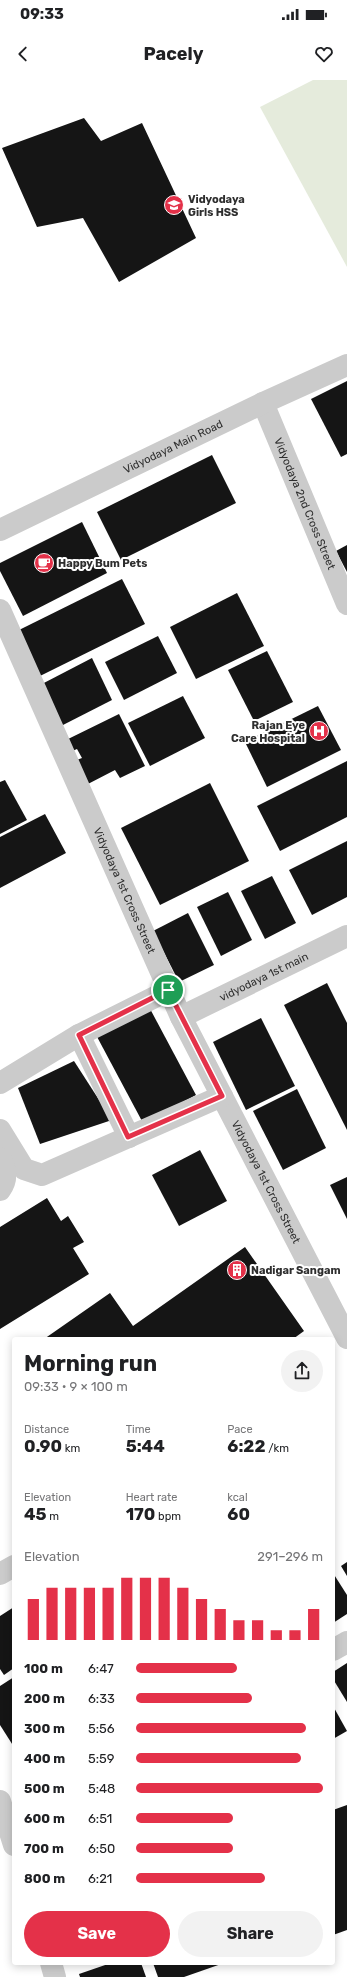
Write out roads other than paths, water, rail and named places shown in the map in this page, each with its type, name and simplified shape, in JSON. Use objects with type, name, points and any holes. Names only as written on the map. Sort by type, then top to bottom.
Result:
[{"type":"street","name":"Vidyodaya Main Road","points":[[0,530],[263,403],[347,365]]},
{"type":"street","name":"Vidyodaya 2nd Cross Street","points":[[263,403],[347,604]]},
{"type":"street","name":"Vidyodaya 1st Cross Street","points":[[0,610],[168,990],[347,1338]]},
{"type":"street","name":"vidyodaya 1st main","points":[[181,1017],[347,936]]},
{"type":"street","points":[[0,1083],[79,1035],[168,990]]},
{"type":"street","points":[[79,1035],[128,1137]]},
{"type":"street","points":[[0,1130],[24,1169],[42,1174],[222,1096]]},
{"type":"street","points":[[0,1158],[5,1168],[6,1179],[0,1190]]},
{"type":"street","points":[[0,1574],[12,1567]]},
{"type":"street","points":[[335,1649],[347,1642]]},
{"type":"street","points":[[0,1801],[12,1833]]},
{"type":"street","points":[[52,1965],[55,1977]]},
{"type":"place","name":"Vidyodaya Girls HSS","points":[[174,205]]},
{"type":"place","name":"Happy Bum Pets","points":[[44,563]]},
{"type":"place","name":"Rajan Eye Care Hospital","points":[[319,731]]},
{"type":"place","name":"Nadigar Sangam","points":[[237,1270]]}]
